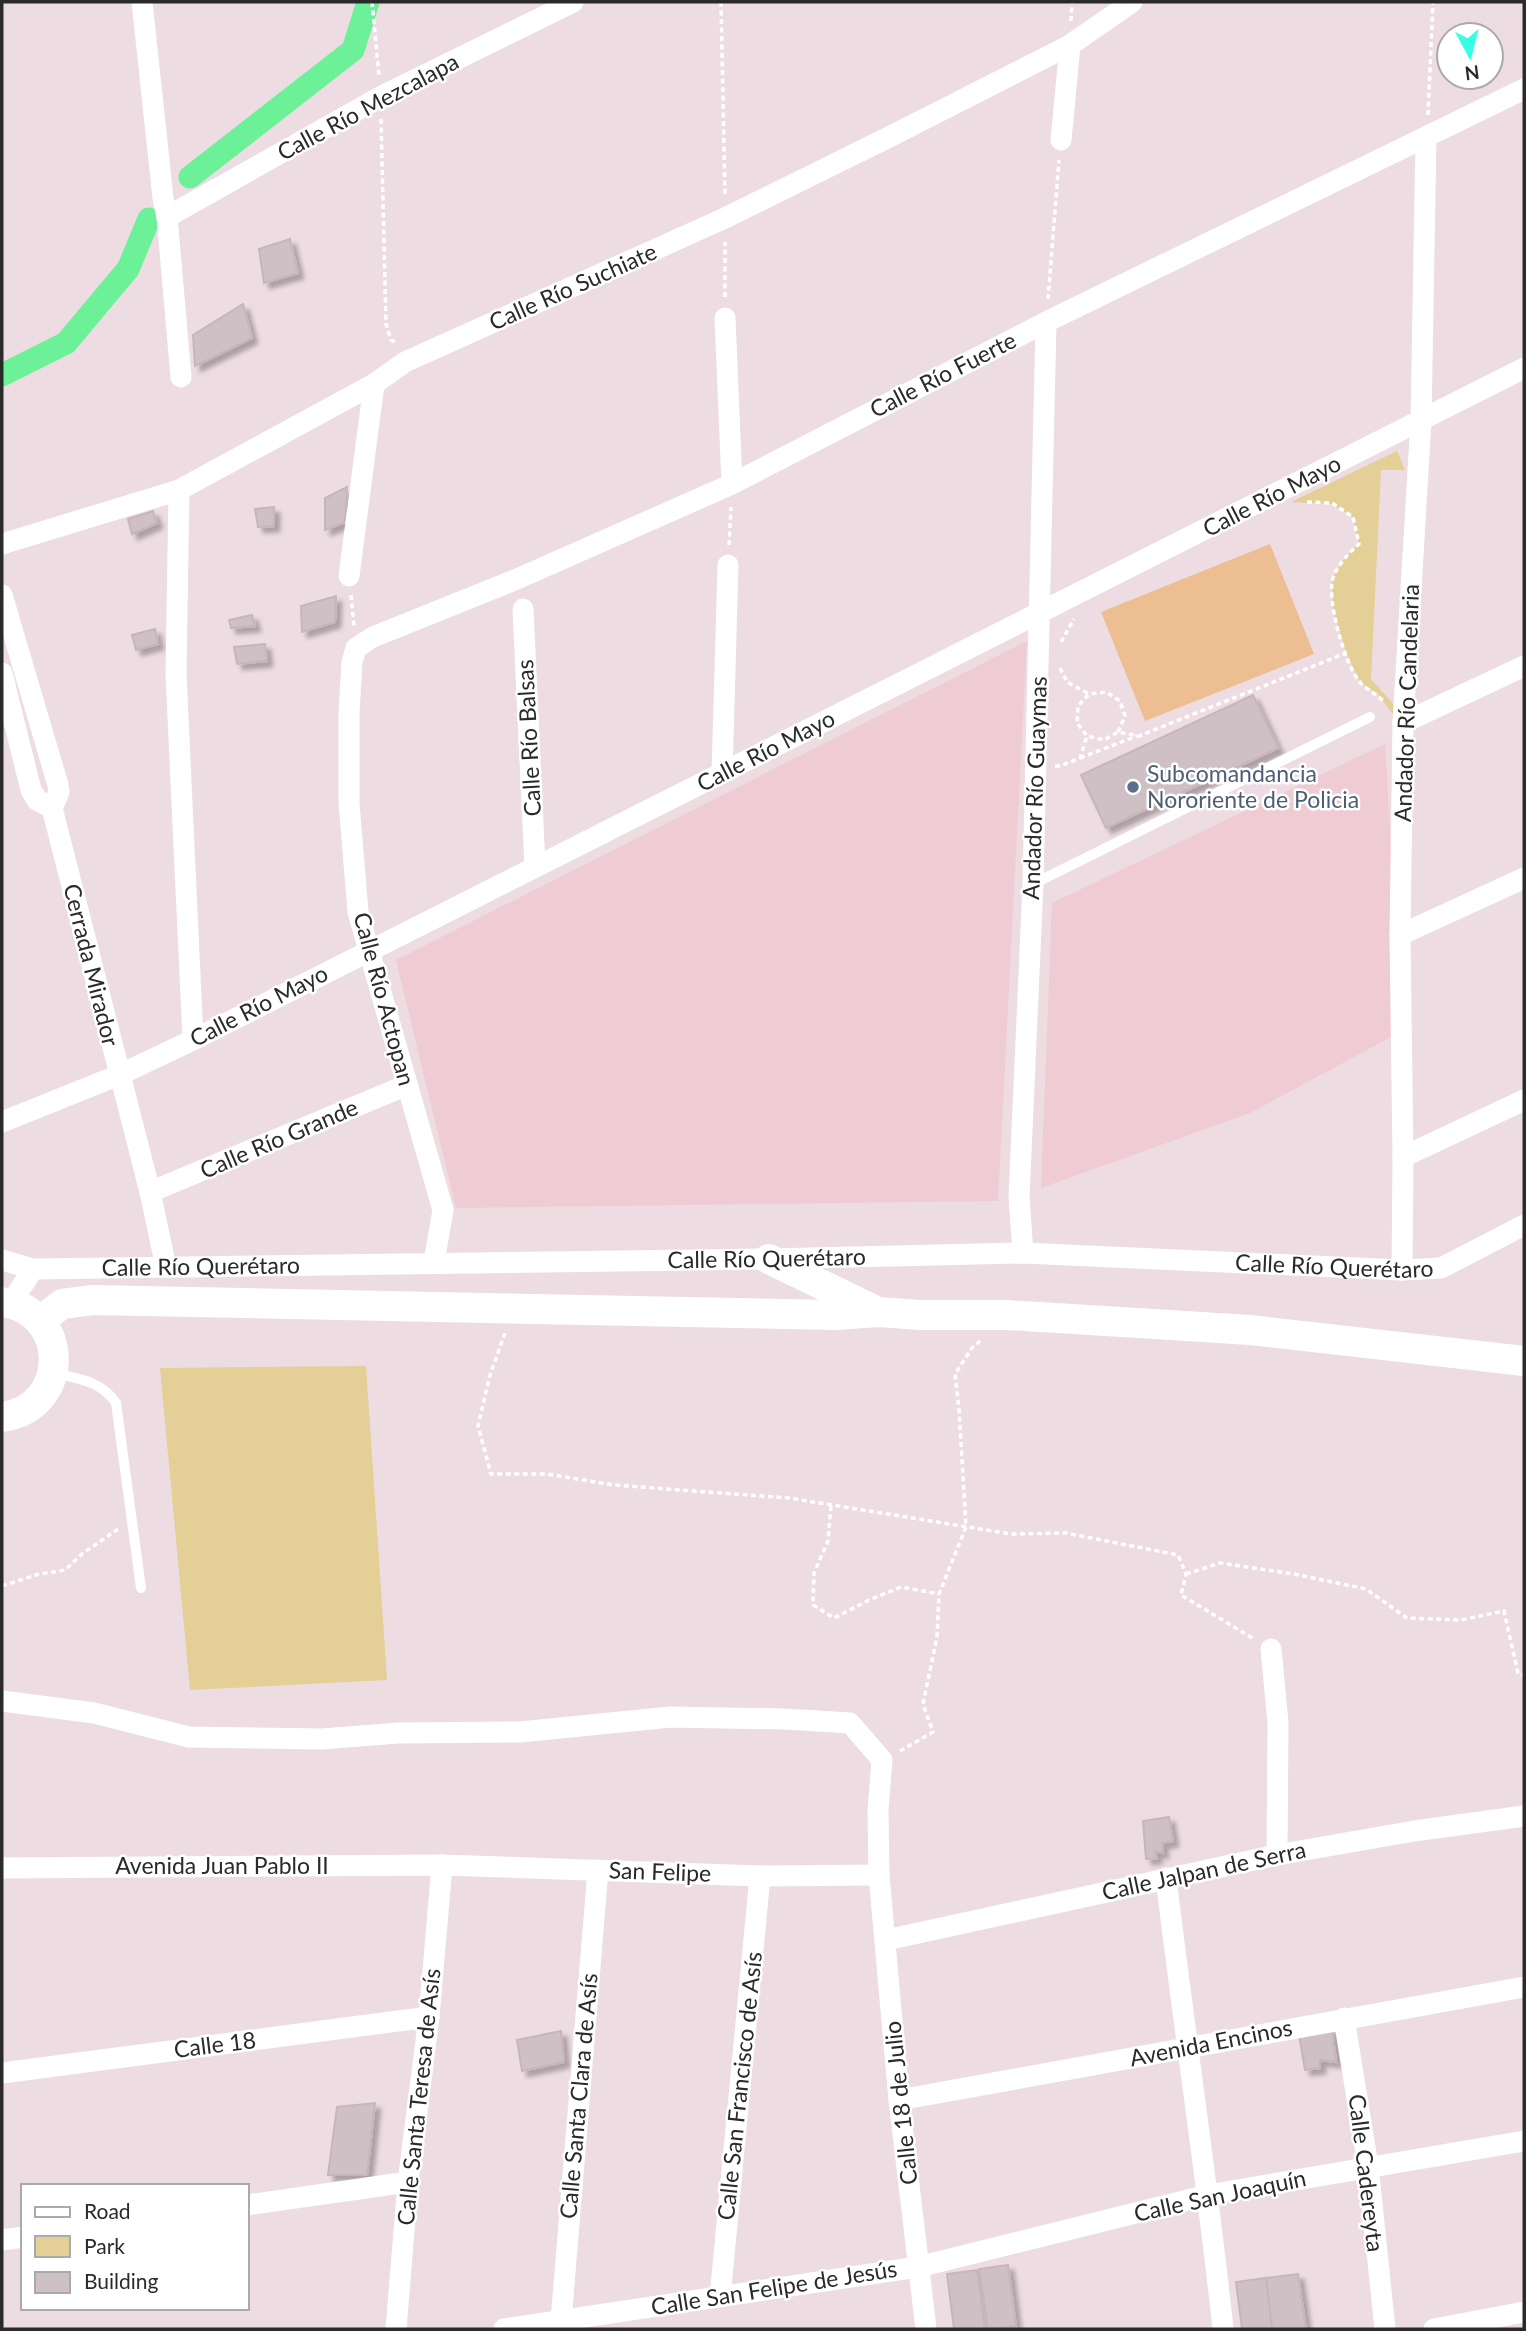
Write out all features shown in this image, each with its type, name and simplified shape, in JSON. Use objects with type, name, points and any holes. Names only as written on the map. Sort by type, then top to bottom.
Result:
[{"type":"main road","points":[[769,1259],[880,1312]]},
{"type":"main road","name":"Calle Río Querétaro","points":[[40,1321],[62,1304],[93,1300],[835,1315],[880,1312],[1007,1315],[1250,1330],[1524,1361]]},
{"type":"main road","points":[[2,1417],[22,1412],[36,1402],[47,1389],[53,1373],[54,1354],[50,1336],[40,1321],[27,1310],[6,1303]]},
{"type":"street","points":[[142,2],[167,217],[181,377]]},
{"type":"street","name":"Calle Río Mezcalapa","points":[[167,217],[380,97],[573,2]]},
{"type":"street","name":"Calle Río Suchiate","points":[[2,544],[179,490],[374,384],[405,362],[725,218],[1070,45],[1132,2]]},
{"type":"street","points":[[1061,140],[1070,45]]},
{"type":"street","name":"Calle Río Fuerte","points":[[356,648],[373,637],[517,579],[732,484],[1046,322],[1524,89]]},
{"type":"street","name":"Andador Río Candelaria","points":[[1402,1270],[1400,935],[1403,723],[1421,421],[1426,137]]},
{"type":"street","points":[[725,318],[732,484]]},
{"type":"street","name":"Andador Río Guaymas","points":[[1023,1254],[1018,1197],[1033,884],[1046,322]]},
{"type":"street","name":"Calle Río Mayo","points":[[2,1122],[119,1075],[193,1040],[1524,369]]},
{"type":"street","points":[[349,576],[374,384]]},
{"type":"street","points":[[179,490],[176,674],[193,1040]]},
{"type":"street","points":[[722,773],[728,565]]},
{"type":"street","points":[[2,595],[58,785],[59,792],[52,807]]},
{"type":"street","name":"Calle Río Balsas","points":[[523,609],[535,867]]},
{"type":"street","name":"Calle Río Actopan","points":[[356,648],[352,662],[349,713],[349,803],[358,912],[443,1210],[435,1262]]},
{"type":"street","points":[[1403,723],[1524,666]]},
{"type":"street","name":"Cerrada Mirador","points":[[2,673],[31,790],[37,800],[52,807],[150,1192],[166,1267]]},
{"type":"street","points":[[1400,935],[1524,877]]},
{"type":"street","name":"Calle Río Grande","points":[[150,1192],[407,1085]]},
{"type":"street","points":[[1403,1157],[1524,1100]]},
{"type":"street","name":"Calle Río Querétaro","points":[[3,1254],[33,1269],[1023,1254],[1402,1270],[1441,1268],[1524,1225]]},
{"type":"street","points":[[6,1303],[33,1269]]},
{"type":"street","points":[[1271,1648],[1278,1723],[1277,1855]]},
{"type":"street","points":[[2,1701],[94,1713],[188,1737],[322,1739],[398,1733],[508,1732],[671,1717],[810,1720],[850,1723],[882,1760]]},
{"type":"street","name":"Calle 18 de Julio","points":[[882,1760],[878,1810],[879,1875],[899,2100],[926,2329]]},
{"type":"street","name":"Calle Jalpan de Serra","points":[[886,1940],[1277,1855],[1414,1831],[1524,1816]]},
{"type":"street","name":"San Felipe","points":[[442,1865],[760,1876],[879,1875]]},
{"type":"street","name":"Avenida Juan Pablo II","points":[[2,1868],[442,1865]]},
{"type":"street","name":"Calle Santa Teresa de Asís","points":[[396,2329],[408,2182],[429,2017],[442,1865]]},
{"type":"street","name":"Calle Santa Clara de Asís","points":[[561,2321],[597,1870]]},
{"type":"street","name":"Calle San Francisco de Asís","points":[[720,2297],[760,1876]]},
{"type":"street","points":[[1166,1878],[1223,2329]]},
{"type":"street","name":"Avenida Encinos","points":[[899,2100],[1524,1987]]},
{"type":"street","name":"Calle 18","points":[[2,2073],[429,2017]]},
{"type":"street","name":"Calle Cadereyta","points":[[1344,2018],[1368,2166],[1385,2329]]},
{"type":"street","name":"Calle San Joaquín","points":[[919,2267],[1208,2195],[1524,2141]]},
{"type":"street","points":[[248,2205],[408,2182]]},
{"type":"street","points":[[2,2240],[21,2237]]},
{"type":"street","name":"Calle San Felipe de Jesús","points":[[504,2329],[919,2267]]},
{"type":"street","points":[[1434,2329],[1524,2312]]},
{"type":"lane","points":[[1033,884],[1370,717]]},
{"type":"lane","points":[[53,1373],[87,1381],[107,1390],[116,1403],[141,1588]]},
{"type":"path","points":[[372,2],[378,70]]},
{"type":"path","points":[[721,2],[725,318]]},
{"type":"path","points":[[1426,137],[1433,2]]},
{"type":"path","points":[[380,97],[386,324],[391,340],[400,344]]},
{"type":"path","points":[[1046,322],[1061,140]]},
{"type":"path","points":[[728,565],[732,484]]},
{"type":"path","points":[[1270,498],[1332,503],[1353,517],[1359,544],[1345,557],[1332,579],[1333,610],[1346,653],[1360,682],[1377,694],[1403,723]]},
{"type":"path","points":[[349,576],[356,648]]},
{"type":"path","points":[[1060,643],[1093,587]]},
{"type":"path","points":[[1036,765],[1060,766],[1346,653]]},
{"type":"path","points":[[1058,664],[1067,682],[1089,694],[1106,692],[1120,701],[1125,716],[1118,732],[1104,740],[1087,736],[1077,723],[1078,706],[1089,694]]},
{"type":"path","points":[[1118,732],[1139,736]]},
{"type":"path","points":[[1080,758],[1087,736]]},
{"type":"path","points":[[514,1309],[490,1375],[478,1426],[491,1474],[548,1474],[614,1485],[789,1498],[1011,1534],[1066,1533],[1178,1555],[1186,1574],[1181,1595],[1271,1648]]},
{"type":"path","points":[[882,1760],[933,1732],[923,1704],[937,1637],[939,1594],[966,1527],[955,1374],[972,1348],[1007,1315]]},
{"type":"path","points":[[831,1506],[828,1541],[814,1573],[813,1605],[834,1618],[901,1587],[939,1594]]},
{"type":"path","points":[[2,1587],[39,1574],[65,1570],[82,1554],[132,1520]]},
{"type":"path","points":[[1186,1574],[1220,1563],[1294,1574],[1366,1589],[1407,1618],[1461,1620],[1504,1611],[1518,1672],[1524,1676]]},
{"type":"shaded area","points":[[1270,544],[1314,654],[1145,721],[1101,612]]},
{"type":"shaded area","points":[[1027,641],[998,1201],[456,1208],[396,960]]},
{"type":"shaded area","points":[[1385,744],[1396,935],[1391,1037],[1250,1113],[1041,1188],[1052,903]]},
{"type":"green space","points":[[1397,451],[1405,470],[1381,470],[1371,679],[1397,708],[1398,721],[1377,693],[1360,682],[1346,653],[1333,610],[1332,579],[1345,557],[1359,544],[1353,517],[1332,504],[1291,502]]},
{"type":"green space","points":[[366,1366],[387,1680],[190,1690],[160,1368]]},
{"type":"building","points":[[290,239],[298,273],[264,283],[259,249]]},
{"type":"building","points":[[243,304],[252,338],[195,366],[193,335]]},
{"type":"building","points":[[347,487],[345,522],[325,530],[325,498]]},
{"type":"building","points":[[274,507],[274,526],[258,527],[255,509]]},
{"type":"building","points":[[153,511],[157,523],[132,534],[128,519]]},
{"type":"building","points":[[336,596],[335,622],[302,632],[301,606]]},
{"type":"building","points":[[252,615],[255,626],[231,628],[229,620]]},
{"type":"building","points":[[155,629],[158,644],[136,650],[132,635]]},
{"type":"building","points":[[265,644],[267,661],[237,664],[234,647]]},
{"type":"building","points":[[1253,695],[1278,748],[1106,828],[1081,775]]},
{"type":"building","points":[[1169,1817],[1173,1841],[1162,1843],[1163,1853],[1155,1851],[1157,1858],[1146,1859],[1143,1821]]},
{"type":"building","points":[[1332,2028],[1336,2062],[1320,2060],[1320,2068],[1305,2070],[1299,2035]]},
{"type":"building","points":[[561,2031],[564,2062],[522,2071],[517,2040]]},
{"type":"building","points":[[375,2103],[367,2175],[328,2175],[337,2107]]},
{"type":"building","points":[[1008,2265],[1016,2326],[988,2329],[979,2269]]},
{"type":"building","points":[[977,2270],[985,2329],[954,2329],[947,2274]]},
{"type":"building","points":[[1298,2274],[1306,2329],[1272,2329],[1266,2278]]},
{"type":"building","points":[[1266,2278],[1272,2329],[1242,2329],[1236,2282]]},
{"type":"waterway","points":[[190,177],[353,50],[368,2]]},
{"type":"waterway","points":[[2,375],[66,343],[128,269],[149,219]]},
{"type":"place","name":"Subcomandancia Nororiente de Policia","points":[[1133,787]]}]
